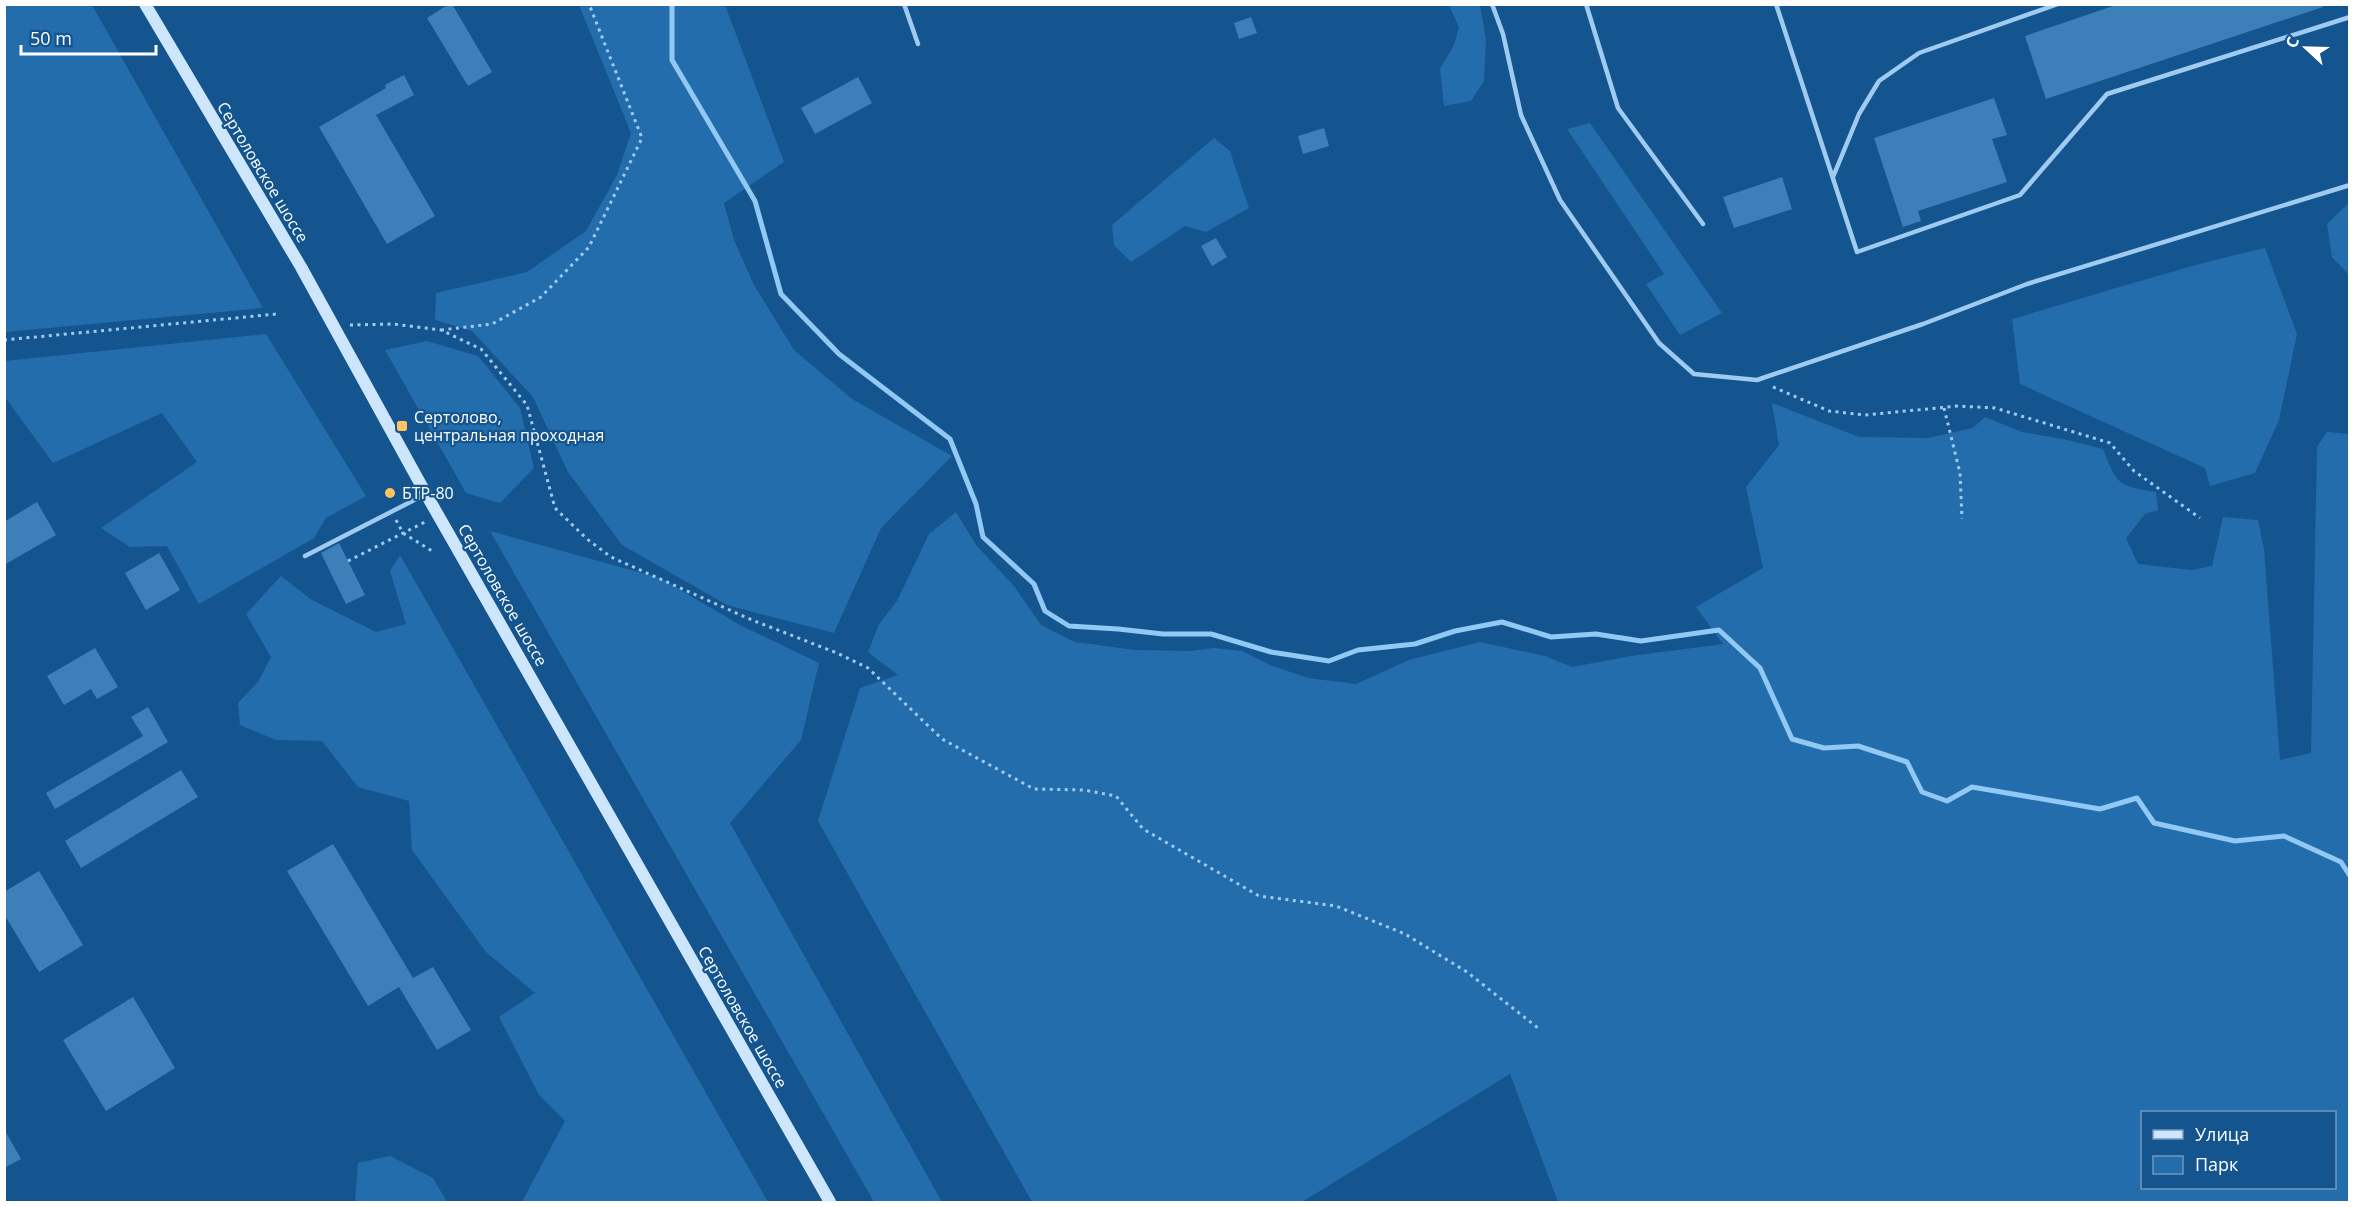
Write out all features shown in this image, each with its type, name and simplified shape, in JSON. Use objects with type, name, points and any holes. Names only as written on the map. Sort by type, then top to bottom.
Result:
[{"type":"main road","name":"Сертоловское шоссе","points":[[145,4],[301,267],[426,494],[830,1203]]},
{"type":"lane","points":[[904,4],[918,44]]},
{"type":"lane","points":[[1492,4],[1503,34],[1521,115],[1560,200],[1659,343],[1694,374],[1757,380],[1923,324],[2027,284],[2349,185]]},
{"type":"lane","points":[[1586,4],[1618,108],[1703,224]]},
{"type":"lane","points":[[1776,4],[1857,252],[2020,195],[2107,94],[2349,17]]},
{"type":"lane","points":[[1833,177],[1858,114],[1879,81],[1919,53],[2058,4]]},
{"type":"lane","points":[[305,556],[426,494]]},
{"type":"path","points":[[331,325],[393,324],[441,330],[492,324],[541,297],[589,247],[642,138],[589,4]]},
{"type":"path","points":[[4,340],[277,314]]},
{"type":"path","points":[[441,330],[481,349],[527,405],[555,508],[586,539],[611,557],[752,620],[837,653],[868,668],[942,739],[1035,789],[1084,790],[1116,796],[1143,829],[1259,896],[1336,906],[1405,934],[1467,972],[1538,1028]]},
{"type":"path","points":[[1757,380],[1829,411],[1865,415],[1944,408],[1995,408],[2110,443],[2134,471],[2200,518]]},
{"type":"path","points":[[1944,408],[1960,473],[1962,519]]},
{"type":"path","points":[[392,512],[403,533],[432,550]]},
{"type":"path","points":[[348,561],[429,520]]},
{"type":"green space","points":[[5,4],[92,5],[263,308],[5,332]]},
{"type":"green space","points":[[579,5],[725,5],[784,162],[724,203],[734,240],[754,285],[794,350],[852,399],[952,456],[881,528],[834,633],[727,605],[622,545],[568,472],[533,397],[472,331],[435,320],[436,293],[527,272],[586,231],[617,175],[631,133]]},
{"type":"green space","points":[[1449,5],[1480,5],[1486,40],[1484,81],[1471,101],[1444,106],[1440,69],[1454,45],[1459,27]]},
{"type":"green space","points":[[1590,123],[1722,313],[1680,335],[1646,284],[1664,274],[1567,129]]},
{"type":"green space","points":[[1214,138],[1230,151],[1249,208],[1206,232],[1185,226],[1131,262],[1114,245],[1112,225]]},
{"type":"green space","points":[[2349,203],[2349,275],[2332,257],[2327,224]]},
{"type":"green space","points":[[2265,248],[2297,334],[2279,420],[2255,473],[2210,486],[2205,468],[2020,384],[2012,319],[2169,272]]},
{"type":"green space","points":[[266,334],[366,496],[326,518],[314,538],[199,604],[167,546],[130,547],[101,528],[197,462],[162,413],[53,463],[5,397],[5,361]]},
{"type":"green space","points":[[427,341],[478,356],[520,408],[534,468],[500,503],[466,493],[385,350]]},
{"type":"green space","points":[[1772,403],[1859,437],[1928,438],[1973,428],[1985,417],[2022,432],[2103,449],[2120,482],[2134,488],[2156,492],[2158,510],[2145,514],[2126,538],[2138,564],[2191,570],[2212,566],[2223,517],[2258,520],[2264,549],[2280,760],[2311,753],[2317,447],[2327,432],[2349,434],[2349,1202],[1558,1202],[1510,1074],[1302,1202],[1032,1202],[818,821],[860,688],[898,675],[868,652],[879,624],[897,601],[929,534],[956,512],[976,545],[1014,586],[1041,625],[1075,642],[1135,650],[1189,651],[1214,648],[1242,651],[1270,665],[1308,678],[1356,684],[1409,660],[1480,642],[1545,656],[1572,667],[1631,656],[1723,644],[1696,607],[1763,568],[1746,487],[1779,445]]},
{"type":"green space","points":[[490,531],[660,578],[740,625],[819,663],[801,740],[730,823],[942,1202],[874,1202]]},
{"type":"green space","points":[[400,555],[768,1202],[522,1202],[565,1121],[539,1095],[499,1017],[535,993],[486,952],[412,850],[409,801],[358,787],[322,741],[276,740],[240,725],[238,703],[258,682],[271,657],[246,614],[281,576],[312,600],[376,632],[406,624],[390,571]]},
{"type":"green space","points":[[390,1156],[433,1178],[447,1202],[355,1202],[358,1163]]},
{"type":"building","points":[[452,4],[492,72],[468,86],[427,18]]},
{"type":"building","points":[[2119,4],[2322,4],[2323,7],[2046,99],[2025,36]]},
{"type":"building","points":[[1251,17],[1257,33],[1239,39],[1234,23]]},
{"type":"building","points":[[404,75],[414,95],[376,115],[435,216],[387,244],[319,127]]},
{"type":"building","points":[[858,77],[872,103],[815,134],[801,108]]},
{"type":"building","points":[[1994,98],[2007,135],[1992,139],[2007,182],[1918,211],[1921,221],[1903,227],[1874,138]]},
{"type":"building","points":[[1324,128],[1329,146],[1303,154],[1298,136]]},
{"type":"building","points":[[1782,177],[1792,209],[1734,228],[1723,197]]},
{"type":"building","points":[[1216,238],[1227,257],[1212,266],[1201,246]]},
{"type":"building","points":[[37,502],[56,535],[4,565],[4,522]]},
{"type":"building","points":[[339,543],[365,595],[346,604],[321,553]]},
{"type":"building","points":[[159,553],[180,590],[146,610],[125,573]]},
{"type":"building","points":[[95,648],[118,687],[97,699],[91,689],[64,705],[47,676]]},
{"type":"building","points":[[148,707],[168,742],[55,809],[46,793],[143,736],[131,717]]},
{"type":"building","points":[[181,770],[198,797],[81,868],[65,841]]},
{"type":"building","points":[[333,844],[413,978],[433,967],[471,1030],[437,1050],[399,987],[368,1006],[287,871]]},
{"type":"building","points":[[39,871],[83,945],[39,972],[4,914],[4,892]]},
{"type":"building","points":[[133,997],[175,1068],[106,1111],[63,1040]]},
{"type":"building","points":[[4,1129],[21,1159],[4,1168]]},
{"type":"waterway","points":[[672,4],[672,60],[755,201],[781,294],[839,354],[950,439],[976,504],[983,537],[1034,584],[1045,611],[1069,626],[1163,634],[1211,634],[1271,652],[1329,661],[1358,650],[1415,644],[1455,631],[1502,622],[1551,637],[1596,634],[1641,641],[1719,630],[1760,668],[1792,739],[1824,748],[1858,746],[1907,762],[1922,792],[1947,801],[1972,787],[2100,809],[2137,798],[2154,823],[2235,841],[2284,836],[2341,862],[2350,876]]},
{"type":"place","name":"Сертолово, центральная проходная","points":[[402,426]]},
{"type":"place","name":"БТР-80","points":[[390,493]]}]
